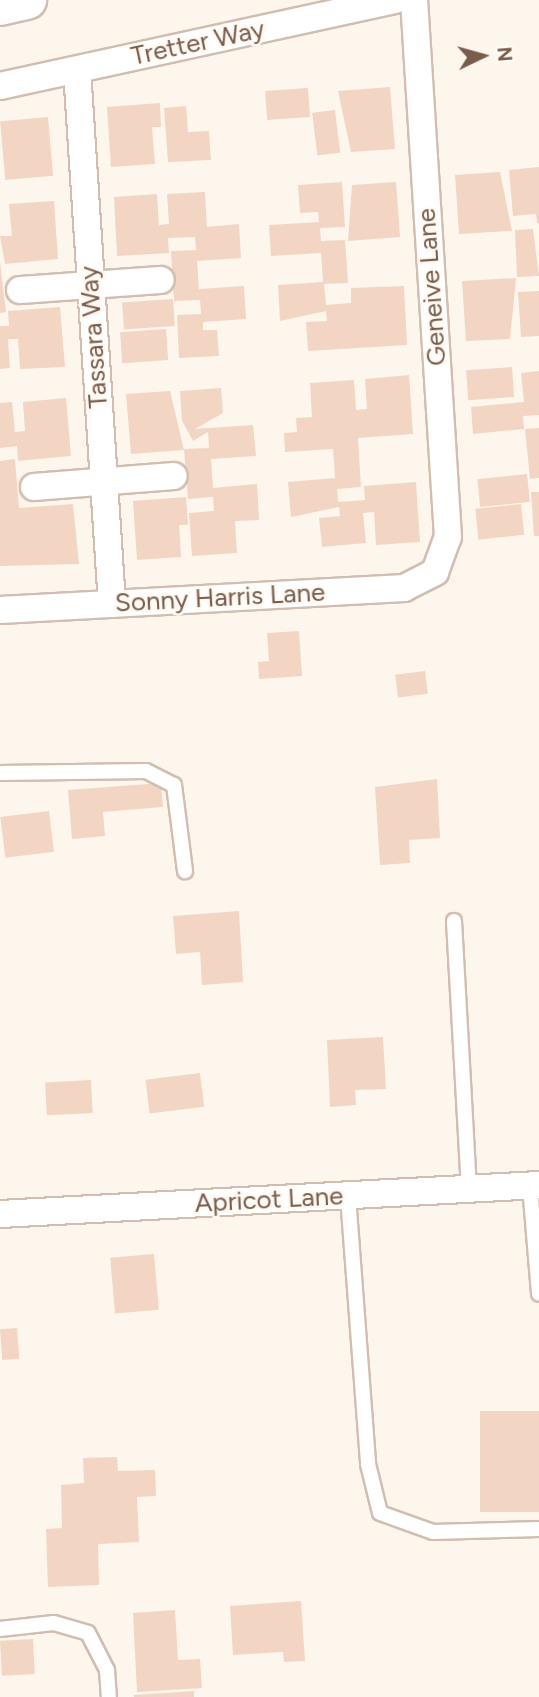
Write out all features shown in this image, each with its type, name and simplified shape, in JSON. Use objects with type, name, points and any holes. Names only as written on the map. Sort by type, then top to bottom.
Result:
[{"type":"street","points":[[0,6],[27,0]]},
{"type":"street","name":"Tretter Way","points":[[0,86],[395,0]]},
{"type":"street","name":"Geneive Lane","points":[[414,0],[448,537],[435,572]]},
{"type":"street","name":"Tassara Way","points":[[76,70],[112,604]]},
{"type":"street","points":[[20,290],[161,280]]},
{"type":"street","points":[[34,486],[174,476]]},
{"type":"street","name":"Sonny Harris Lane","points":[[0,610],[404,588],[435,572]]},
{"type":"street","name":"Apricot Lane","points":[[0,1214],[535,1186]]},
{"type":"lane","points":[[0,773],[146,771],[174,785],[185,871]]},
{"type":"lane","points":[[454,922],[469,1189]]},
{"type":"lane","points":[[535,1186],[539,1294]]},
{"type":"lane","points":[[348,1196],[368,1464],[380,1513],[433,1532],[539,1529]]},
{"type":"lane","points":[[0,1629],[54,1623],[88,1633],[107,1670],[109,1697]]},
{"type":"building","points":[[390,87],[395,149],[351,152],[338,91]]},
{"type":"building","points":[[308,88],[310,117],[267,120],[265,91]]},
{"type":"building","points":[[160,103],[161,127],[152,127],[155,164],[111,167],[107,107]]},
{"type":"building","points":[[186,106],[188,132],[209,131],[211,160],[168,162],[164,108]]},
{"type":"building","points":[[335,110],[340,153],[317,155],[312,113]]},
{"type":"building","points":[[48,117],[53,176],[5,180],[0,121]]},
{"type":"building","points":[[539,167],[537,223],[536,214],[513,216],[509,170]]},
{"type":"building","points":[[500,172],[512,231],[459,234],[455,175]]},
{"type":"building","points":[[342,182],[345,227],[320,228],[321,241],[345,240],[348,283],[324,284],[326,305],[351,303],[351,288],[404,286],[407,345],[308,351],[306,322],[327,321],[326,311],[280,321],[278,285],[323,282],[321,253],[271,256],[269,225],[319,222],[318,212],[300,213],[298,185]]},
{"type":"building","points":[[396,182],[400,237],[348,241],[352,185]]},
{"type":"building","points":[[205,192],[207,227],[239,224],[241,258],[197,261],[199,289],[244,286],[246,319],[203,322],[203,330],[217,330],[219,356],[179,358],[177,315],[201,314],[200,300],[174,301],[171,251],[196,250],[195,237],[168,238],[169,253],[117,256],[114,197],[157,194],[159,225],[169,224],[167,194]]},
{"type":"building","points":[[54,201],[58,259],[5,264],[0,236],[12,236],[9,204]]},
{"type":"building","points":[[533,229],[539,276],[517,277],[515,230]]},
{"type":"building","points":[[0,262],[6,312],[0,313]]},
{"type":"building","points":[[516,278],[510,339],[466,341],[462,281]]},
{"type":"building","points":[[539,291],[539,336],[521,337],[518,292]]},
{"type":"building","points":[[173,299],[175,326],[124,329],[122,303]]},
{"type":"building","points":[[60,307],[65,367],[20,369],[18,339],[8,339],[10,368],[0,369],[0,326],[9,326],[8,311]]},
{"type":"building","points":[[166,329],[168,360],[122,363],[120,332]]},
{"type":"building","points":[[512,367],[514,397],[468,400],[466,370]]},
{"type":"building","points":[[539,371],[539,415],[523,416],[524,429],[473,434],[471,407],[524,402],[521,373]]},
{"type":"building","points":[[409,375],[413,434],[358,438],[361,487],[337,489],[338,502],[365,500],[364,486],[416,482],[420,542],[376,545],[374,512],[363,513],[366,543],[322,547],[319,518],[340,516],[339,507],[291,517],[288,482],[335,478],[333,449],[285,452],[284,433],[297,432],[296,418],[312,417],[310,383],[354,380],[356,410],[367,409],[365,379]]},
{"type":"building","points":[[221,388],[223,413],[195,429],[253,425],[256,456],[211,459],[213,488],[257,484],[259,520],[235,521],[237,553],[192,556],[189,513],[214,511],[213,497],[188,499],[184,449],[209,448],[208,432],[193,441],[182,421],[180,391]]},
{"type":"building","points":[[170,391],[184,450],[131,454],[126,394]]},
{"type":"building","points":[[66,398],[71,456],[18,461],[17,446],[0,448],[0,403],[12,402],[15,432],[25,431],[23,402]]},
{"type":"building","points":[[539,428],[539,478],[530,479],[525,429]]},
{"type":"building","points":[[15,459],[19,508],[73,504],[79,564],[0,566],[0,461]]},
{"type":"building","points":[[527,474],[530,502],[480,507],[477,479]]},
{"type":"building","points":[[531,492],[539,492],[539,536],[534,536]]},
{"type":"building","points":[[186,497],[188,525],[179,525],[181,557],[137,560],[133,501]]},
{"type":"building","points":[[521,504],[524,535],[478,540],[475,509]]},
{"type":"building","points":[[299,631],[302,676],[259,679],[258,662],[269,661],[267,633]]},
{"type":"building","points":[[425,671],[428,694],[398,697],[395,675]]},
{"type":"building","points":[[437,779],[440,838],[409,840],[410,863],[380,865],[375,787]]},
{"type":"building","points":[[161,783],[163,807],[103,812],[105,836],[72,839],[68,790]]},
{"type":"building","points":[[49,811],[54,852],[5,858],[0,817]]},
{"type":"building","points":[[239,911],[243,982],[202,985],[200,952],[176,954],[173,916]]},
{"type":"building","points":[[383,1037],[386,1089],[355,1090],[356,1105],[330,1107],[327,1040]]},
{"type":"building","points":[[200,1073],[204,1107],[150,1113],[145,1080]]},
{"type":"building","points":[[91,1080],[93,1113],[47,1115],[45,1082]]},
{"type":"building","points":[[154,1254],[159,1310],[115,1314],[110,1258]]},
{"type":"building","points":[[17,1328],[19,1359],[2,1360],[0,1329]]},
{"type":"building","points":[[480,1411],[539,1411],[539,1512],[480,1512]]},
{"type":"building","points":[[117,1457],[118,1471],[155,1470],[156,1496],[137,1497],[139,1542],[98,1544],[99,1585],[48,1587],[46,1529],[62,1528],[61,1485],[84,1483],[83,1458]]},
{"type":"building","points":[[301,1601],[305,1661],[284,1662],[283,1652],[233,1655],[230,1606]]},
{"type":"building","points":[[175,1610],[178,1660],[200,1659],[202,1688],[137,1692],[133,1613]]},
{"type":"building","points":[[33,1639],[35,1674],[2,1676],[0,1641]]},
{"type":"building","points":[[194,1691],[194,1697],[134,1697],[134,1695]]}]
